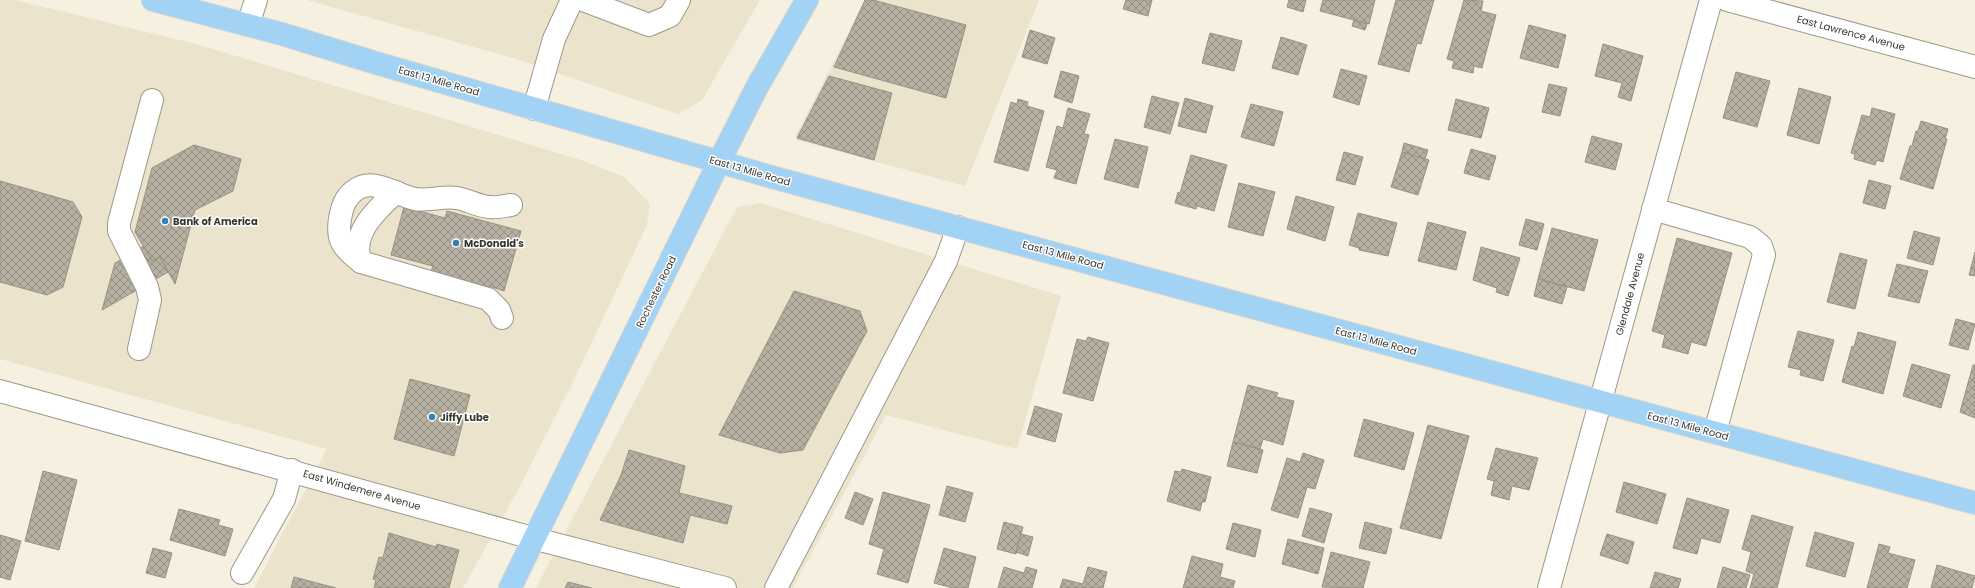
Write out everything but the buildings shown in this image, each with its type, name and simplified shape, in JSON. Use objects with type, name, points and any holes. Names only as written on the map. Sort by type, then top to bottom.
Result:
[{"type":"main road","name":"East 13 Mile Road","points":[[153,0],[248,25],[719,162],[1975,503]]},
{"type":"main road","name":"Rochester Road","points":[[510,588],[536,539],[719,162],[758,87],[807,0]]},
{"type":"street","points":[[248,25],[256,0]]},
{"type":"street","points":[[534,109],[554,39],[572,0]]},
{"type":"street","points":[[583,0],[649,25],[670,16],[679,0]]},
{"type":"street","name":"Glendale Avenue","points":[[1549,588],[1710,0]]},
{"type":"street","name":"East Lawrence Avenue","points":[[1727,0],[1975,67]]},
{"type":"street","points":[[138,349],[150,300],[147,287],[119,231],[119,224],[152,100]]},
{"type":"street","points":[[502,318],[499,310],[488,299],[361,262],[347,251],[340,240],[339,224],[341,210],[347,196],[358,188],[368,184],[414,199],[429,200],[456,198],[490,208],[511,206]]},
{"type":"street","points":[[361,262],[358,255],[359,239],[377,212],[396,192]]},
{"type":"street","points":[[1653,209],[1750,237],[1761,246],[1764,255],[1715,432]]},
{"type":"street","points":[[776,588],[946,261],[958,227]]},
{"type":"street","name":"East Windemere Avenue","points":[[0,391],[292,470],[536,539],[725,588]]},
{"type":"street","points":[[242,573],[284,499],[292,470]]},
{"type":"shaded area","points":[[0,0],[15,0],[196,44],[581,160],[624,177],[650,204],[647,225],[574,380],[518,490],[463,588],[254,588],[327,449],[0,359]]},
{"type":"shaded area","points":[[307,0],[760,0],[702,100],[678,114],[513,58]]},
{"type":"shaded area","points":[[865,0],[1039,0],[965,186],[797,140],[796,135]]},
{"type":"shaded area","points":[[760,203],[1061,296],[1017,449],[886,415],[793,588],[536,588],[737,207]]},
{"type":"place","name":"Bank of America","points":[[165,221]]},
{"type":"place","name":"McDonald's","points":[[456,243]]},
{"type":"place","name":"Jiffy Lube","points":[[432,417]]}]
